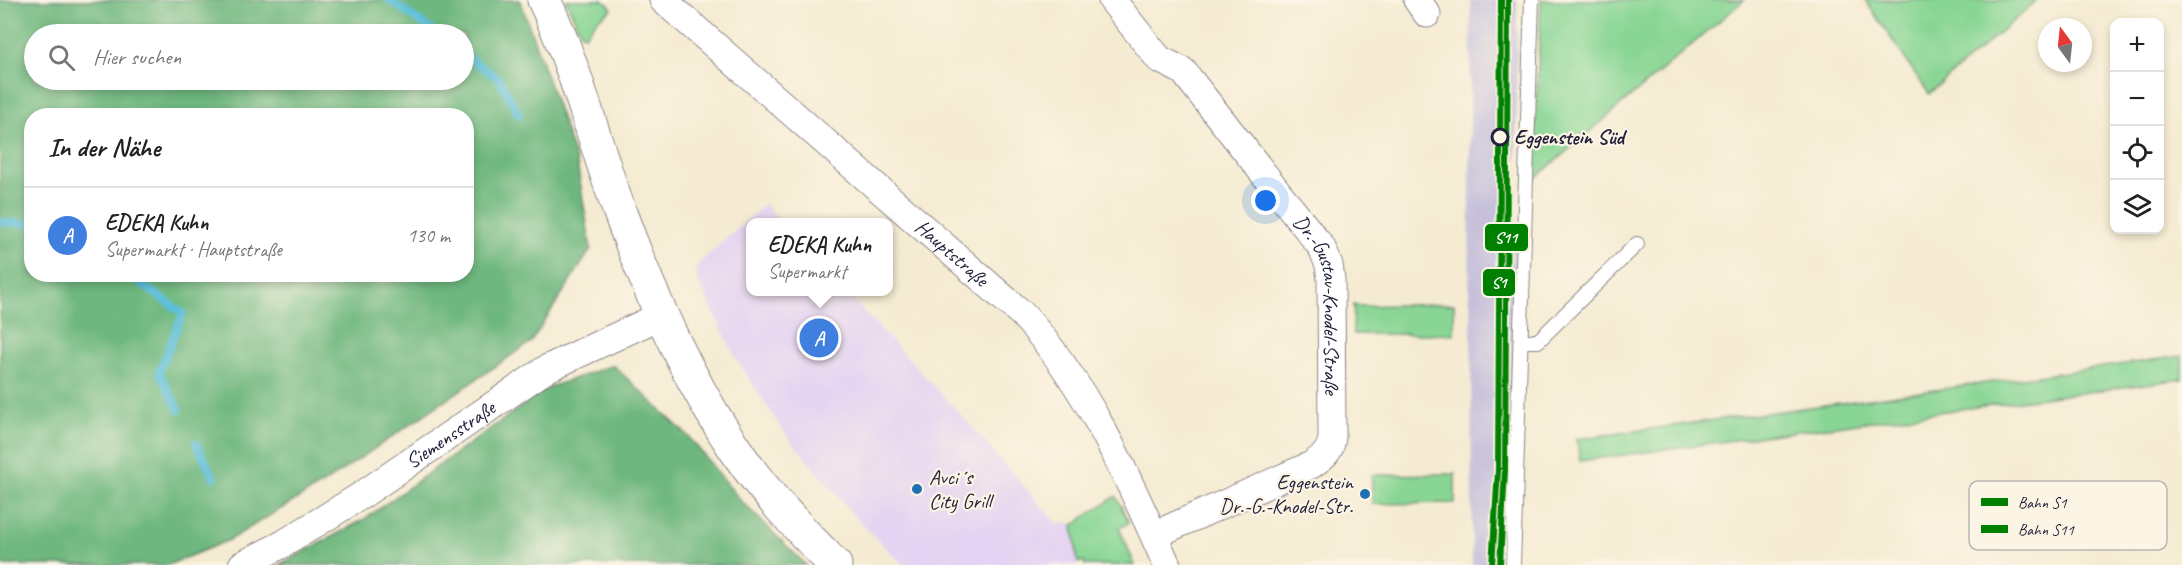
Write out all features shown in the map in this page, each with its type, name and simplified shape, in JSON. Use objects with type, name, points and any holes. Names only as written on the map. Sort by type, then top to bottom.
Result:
[{"type":"street","points":[[544,0],[563,47],[620,212],[662,315],[695,385],[739,456],[780,508],[835,565]]},
{"type":"street","name":"Hauptstraße","points":[[663,0],[1022,314],[1037,330],[1082,394],[1103,432],[1167,565]]},
{"type":"street","name":"Dr.-Gustav-Knodel-Straße","points":[[1112,0],[1159,59],[1183,71],[1250,156],[1322,248],[1329,265],[1331,279],[1332,447],[1329,452],[1311,465],[1154,535]]},
{"type":"street","name":"Siemensstraße","points":[[242,565],[283,544],[362,495],[546,369],[662,315]]},
{"type":"lane","points":[[1513,565],[1532,0]]},
{"type":"lane","points":[[1521,341],[1538,341],[1637,244]]},
{"type":"shaded area","points":[[1471,0],[1517,0],[1515,313],[1504,565],[1472,565],[1471,307],[1469,297]]},
{"type":"shaded area","points":[[765,204],[777,218],[749,218]]},
{"type":"shaded area","points":[[746,221],[746,296],[850,296],[971,426],[1058,525],[1067,522],[1073,525],[1078,563],[1076,565],[903,565],[855,517],[784,432],[737,360],[697,279],[696,266]]},
{"type":"green space","points":[[0,0],[520,0],[577,163],[591,249],[531,342],[321,485],[229,540],[168,565],[0,565]]},
{"type":"green space","points":[[566,0],[603,0],[612,9],[597,20],[585,35],[581,34]]},
{"type":"green space","points":[[1541,0],[1744,0],[1533,180]]},
{"type":"green space","points":[[1865,0],[2037,0],[1929,94]]},
{"type":"green space","points":[[1354,304],[1354,306],[1454,304],[1454,334],[1353,334]]},
{"type":"green space","points":[[2182,356],[2182,379],[1580,461],[1577,439]]},
{"type":"green space","points":[[613,365],[689,437],[740,500],[806,565],[279,565],[363,520],[547,388]]},
{"type":"green space","points":[[1455,474],[1455,503],[1372,504],[1372,475]]},
{"type":"green space","points":[[1116,496],[1129,523],[1119,528],[1135,565],[1085,565],[1084,561],[1078,563],[1073,525]]},
{"type":"waterway","points":[[389,0],[423,24]]},
{"type":"waterway","points":[[474,61],[499,79],[519,115]]},
{"type":"waterway","points":[[0,222],[24,224]]},
{"type":"waterway","points":[[138,282],[183,313],[159,372],[179,410]]},
{"type":"waterway","points":[[196,443],[214,478]]},
{"type":"rail line","name":"S1","points":[[1492,565],[1498,470],[1501,0]]},
{"type":"rail line","name":"S11","points":[[1500,565],[1505,470],[1508,0]]},
{"type":"place","name":"Eggenstein Süd","points":[[1500,137]]},
{"type":"place","name":"EDEKA Kuhn","points":[[819,338]]},
{"type":"place","name":"Avci´s City Grill","points":[[917,489]]},
{"type":"place","name":"Eggenstein Dr.-G.-Knodel-Str.","points":[[1365,494]]}]
